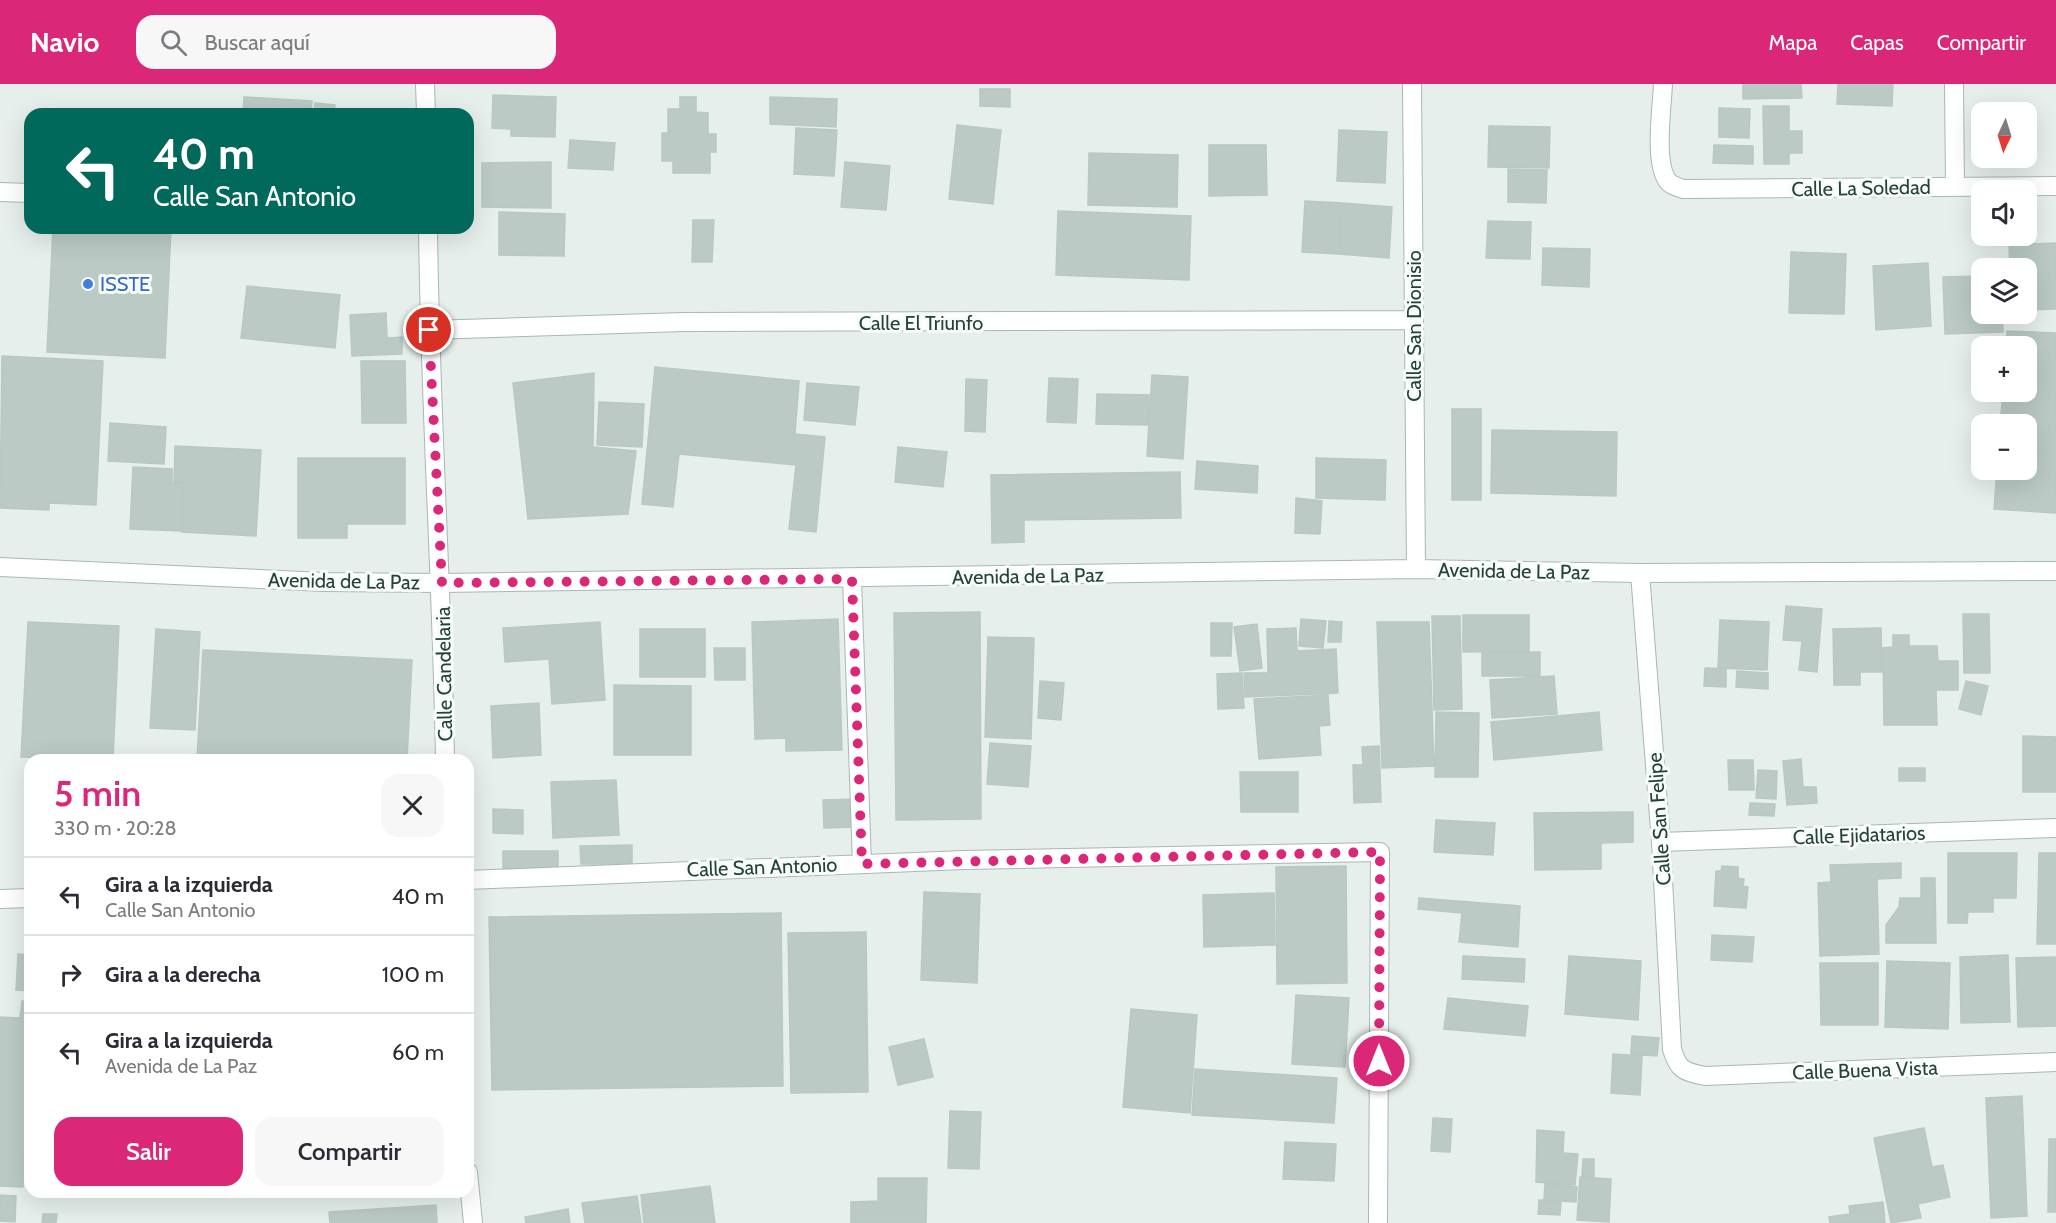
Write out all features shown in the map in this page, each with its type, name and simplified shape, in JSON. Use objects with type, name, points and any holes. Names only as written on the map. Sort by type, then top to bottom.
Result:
[{"type":"street","points":[[425,84],[426,108]]},
{"type":"street","name":"Calle San Dionisio","points":[[1413,84],[1416,569]]},
{"type":"street","name":"Calle La Soledad","points":[[1663,84],[1661,157],[1663,173],[1669,183],[1683,189],[1702,191],[2056,186]]},
{"type":"street","points":[[1954,84],[1955,187]]},
{"type":"street","points":[[0,192],[24,193]]},
{"type":"street","name":"Calle Candelaria","points":[[428,234],[429,330],[442,583],[445,754]]},
{"type":"street","name":"Calle El Triunfo","points":[[429,330],[684,322],[1414,320]]},
{"type":"street","name":"Avenida de La Paz","points":[[0,567],[324,582],[442,583],[852,579],[1416,569],[1640,573],[2056,572]]},
{"type":"street","name":"Calle San Felipe","points":[[1640,573],[1661,842],[1672,1049],[1676,1064]]},
{"type":"street","points":[[852,579],[862,864]]},
{"type":"street","name":"Calle Ejidatarios","points":[[1661,842],[2056,828]]},
{"type":"street","name":"Calle San Antonio","points":[[474,880],[862,864],[1380,852],[1378,1223]]},
{"type":"street","points":[[0,899],[24,898]]},
{"type":"street","name":"Calle Buena Vista","points":[[1676,1064],[1690,1073],[1705,1076],[2056,1062]]},
{"type":"street","points":[[471,1198],[473,1223]]},
{"type":"building","points":[[1743,84],[1801,84],[1802,98],[1743,99]]},
{"type":"building","points":[[1838,84],[1893,84],[1892,106],[1837,104]]},
{"type":"building","points":[[980,89],[1010,89],[1010,107],[980,106]]},
{"type":"building","points":[[493,95],[556,97],[555,137],[511,136],[511,129],[492,128]]},
{"type":"building","points":[[244,97],[312,101],[311,108],[243,108]]},
{"type":"building","points":[[680,97],[696,97],[696,112],[708,113],[708,134],[716,134],[716,152],[710,152],[710,173],[673,173],[673,161],[662,161],[662,133],[668,133],[668,109],[680,109]]},
{"type":"building","points":[[770,97],[837,99],[836,127],[770,124]]},
{"type":"building","points":[[315,103],[335,105],[335,108],[315,108]]},
{"type":"building","points":[[1763,106],[1789,106],[1789,131],[1802,131],[1802,153],[1789,153],[1789,164],[1764,164]]},
{"type":"building","points":[[1719,108],[1750,109],[1749,138],[1719,137]]},
{"type":"building","points":[[957,125],[1001,130],[993,204],[949,199]]},
{"type":"building","points":[[1489,126],[1550,127],[1549,168],[1488,167]]},
{"type":"building","points":[[796,128],[837,130],[834,176],[794,174]]},
{"type":"building","points":[[1339,130],[1387,132],[1385,183],[1337,181]]},
{"type":"building","points":[[570,140],[615,143],[613,170],[568,168]]},
{"type":"building","points":[[1209,145],[1266,145],[1267,195],[1209,196]]},
{"type":"building","points":[[1714,145],[1753,146],[1753,164],[1713,163]]},
{"type":"building","points":[[1089,153],[1178,155],[1177,207],[1088,205]]},
{"type":"building","points":[[551,162],[551,208],[482,207],[482,163]]},
{"type":"building","points":[[845,162],[890,166],[886,210],[841,207]]},
{"type":"building","points":[[1508,169],[1547,170],[1546,203],[1508,202]]},
{"type":"building","points":[[1305,201],[1342,203],[1339,254],[1302,252]]},
{"type":"building","points":[[1342,203],[1392,207],[1389,258],[1339,254]]},
{"type":"building","points":[[1058,211],[1191,216],[1189,280],[1056,275]]},
{"type":"building","points":[[499,212],[565,214],[564,256],[499,255]]},
{"type":"building","points":[[693,220],[714,220],[712,262],[692,262]]},
{"type":"building","points":[[1488,221],[1531,222],[1530,259],[1486,258]]},
{"type":"building","points":[[53,234],[171,234],[165,358],[47,352]]},
{"type":"building","points":[[2056,243],[2056,309],[2037,310],[2037,258],[2010,258],[2009,246],[2037,246],[2037,244]]},
{"type":"building","points":[[1543,248],[1590,249],[1589,287],[1542,285]]},
{"type":"building","points":[[1791,252],[1846,254],[1844,314],[1789,313]]},
{"type":"building","points":[[1928,263],[1931,326],[1876,330],[1873,266]]},
{"type":"building","points":[[1971,276],[1971,324],[2003,324],[2003,332],[1945,334],[1943,277]]},
{"type":"building","points":[[247,286],[340,295],[335,348],[241,338]]},
{"type":"building","points":[[386,313],[387,338],[402,337],[402,354],[352,356],[350,315]]},
{"type":"building","points":[[2007,331],[2056,333],[2056,513],[1994,509],[1996,480],[2037,480],[2037,414],[2001,414],[2002,402],[2037,402],[2037,336],[2007,336]]},
{"type":"building","points":[[2,356],[103,361],[96,505],[49,503],[49,510],[0,508]]},
{"type":"building","points":[[361,361],[405,361],[406,423],[362,423]]},
{"type":"building","points":[[655,367],[799,381],[795,434],[825,437],[816,532],[789,529],[796,465],[679,454],[673,507],[642,504]]},
{"type":"building","points":[[594,373],[593,447],[636,451],[628,514],[528,519],[513,383]]},
{"type":"building","points":[[1152,375],[1188,377],[1183,459],[1147,456]]},
{"type":"building","points":[[1049,378],[1078,379],[1076,423],[1047,422]]},
{"type":"building","points":[[966,379],[987,380],[985,432],[965,431]]},
{"type":"building","points":[[807,383],[859,387],[855,425],[804,420]]},
{"type":"building","points":[[1097,394],[1149,395],[1148,425],[1096,424]]},
{"type":"building","points":[[599,402],[644,404],[642,447],[597,445]]},
{"type":"building","points":[[1452,409],[1481,409],[1481,500],[1452,500]]},
{"type":"building","points":[[110,423],[166,427],[164,464],[108,461]]},
{"type":"building","points":[[1492,430],[1617,432],[1616,496],[1491,493]]},
{"type":"building","points":[[175,446],[261,450],[256,536],[182,532],[184,482],[174,482]]},
{"type":"building","points":[[898,447],[947,452],[943,487],[895,482]]},
{"type":"building","points":[[298,458],[405,458],[405,524],[347,524],[347,538],[298,538]]},
{"type":"building","points":[[1316,458],[1386,460],[1385,500],[1316,498]]},
{"type":"building","points":[[1197,461],[1258,466],[1257,493],[1195,489]]},
{"type":"building","points":[[133,467],[172,469],[172,483],[183,483],[181,531],[130,529]]},
{"type":"building","points":[[1180,472],[1181,518],[1024,520],[1024,542],[992,543],[991,475]]},
{"type":"building","points":[[1296,498],[1322,501],[1320,534],[1295,533]]},
{"type":"building","points":[[1786,606],[1822,609],[1817,672],[1799,670],[1802,641],[1783,640]]},
{"type":"building","points":[[980,612],[981,819],[896,820],[894,613]]},
{"type":"building","points":[[1963,614],[1989,614],[1990,673],[1964,673]]},
{"type":"building","points":[[1463,615],[1529,615],[1529,651],[1463,652]]},
{"type":"building","points":[[1432,616],[1460,616],[1462,709],[1434,710]]},
{"type":"building","points":[[838,619],[842,750],[786,751],[786,738],[755,739],[752,622]]},
{"type":"building","points":[[1301,619],[1326,621],[1323,648],[1299,646]]},
{"type":"building","points":[[1720,620],[1769,622],[1767,670],[1718,668]]},
{"type":"building","points":[[1329,621],[1342,622],[1341,642],[1328,642]]},
{"type":"building","points":[[28,622],[119,626],[113,754],[24,754],[24,757],[21,757]]},
{"type":"building","points":[[600,622],[605,700],[552,704],[549,659],[505,662],[503,628]]},
{"type":"building","points":[[1377,622],[1429,622],[1434,766],[1382,768]]},
{"type":"building","points":[[1211,623],[1232,623],[1231,656],[1211,656]]},
{"type":"building","points":[[1257,624],[1262,668],[1240,671],[1234,627]]},
{"type":"building","points":[[1296,628],[1297,651],[1336,649],[1338,693],[1245,697],[1244,673],[1268,673],[1267,629]]},
{"type":"building","points":[[1881,628],[1882,672],[1860,672],[1860,685],[1834,685],[1833,629]]},
{"type":"building","points":[[156,629],[200,632],[195,730],[150,728]]},
{"type":"building","points":[[640,629],[705,629],[705,677],[640,677]]},
{"type":"building","points":[[1893,635],[1909,635],[1909,646],[1937,646],[1938,661],[1958,661],[1958,690],[1936,690],[1937,725],[1884,725],[1883,648],[1893,647]]},
{"type":"building","points":[[988,637],[1034,638],[1031,739],[985,737]]},
{"type":"building","points":[[714,648],[745,648],[745,680],[715,680]]},
{"type":"building","points":[[203,650],[412,660],[407,754],[197,754]]},
{"type":"building","points":[[1540,652],[1540,676],[1482,676],[1482,653]]},
{"type":"building","points":[[1705,668],[1726,669],[1726,687],[1704,686]]},
{"type":"building","points":[[1737,671],[1768,673],[1768,689],[1736,687]]},
{"type":"building","points":[[1242,673],[1244,708],[1218,709],[1217,674]]},
{"type":"building","points":[[1554,676],[1557,714],[1492,718],[1490,680]]},
{"type":"building","points":[[1040,681],[1064,683],[1061,720],[1038,718]]},
{"type":"building","points":[[1966,681],[1988,686],[1981,715],[1959,709]]},
{"type":"building","points":[[614,685],[691,686],[691,755],[614,755]]},
{"type":"building","points":[[1328,695],[1330,725],[1319,726],[1321,755],[1259,759],[1254,699]]},
{"type":"building","points":[[539,703],[541,755],[493,758],[491,706]]},
{"type":"building","points":[[1436,712],[1479,713],[1478,777],[1435,777]]},
{"type":"building","points":[[1599,712],[1602,750],[1494,760],[1491,722]]},
{"type":"building","points":[[2023,736],[2056,737],[2056,792],[2023,792]]},
{"type":"building","points":[[990,743],[1031,746],[1028,787],[987,784]]},
{"type":"building","points":[[1379,746],[1381,802],[1354,803],[1353,765],[1363,765],[1362,747]]},
{"type":"building","points":[[1801,759],[1803,787],[1816,787],[1817,803],[1787,805],[1783,761]]},
{"type":"building","points":[[1728,760],[1753,760],[1754,790],[1729,790]]},
{"type":"building","points":[[1899,768],[1925,768],[1925,781],[1899,781]]},
{"type":"building","points":[[1758,770],[1777,771],[1776,799],[1756,798]]},
{"type":"building","points":[[1240,772],[1298,772],[1298,812],[1241,812]]},
{"type":"building","points":[[616,780],[619,835],[553,838],[551,782]]},
{"type":"building","points":[[855,799],[857,827],[824,828],[823,800]]},
{"type":"building","points":[[1750,803],[1775,804],[1774,816],[1749,815]]},
{"type":"building","points":[[493,809],[523,810],[523,834],[493,833]]},
{"type":"building","points":[[1633,812],[1633,842],[1601,843],[1601,869],[1535,870],[1534,813]]},
{"type":"building","points":[[1436,820],[1495,823],[1493,855],[1434,852]]},
{"type":"building","points":[[632,845],[632,864],[581,864],[580,846]]},
{"type":"building","points":[[503,851],[558,851],[558,868],[503,870]]},
{"type":"building","points":[[1948,853],[2017,853],[2016,898],[1993,898],[1993,912],[1968,912],[1967,923],[1948,923]]},
{"type":"building","points":[[2039,853],[2056,853],[2056,944],[2037,944]]},
{"type":"building","points":[[1901,863],[1901,878],[1877,879],[1879,954],[1820,956],[1818,883],[1831,882],[1830,865]]},
{"type":"building","points":[[1346,866],[1347,983],[1277,984],[1276,867]]},
{"type":"building","points":[[1722,866],[1738,867],[1738,878],[1744,879],[1743,886],[1748,887],[1746,908],[1714,906],[1716,871],[1721,871]]},
{"type":"building","points":[[1921,878],[1935,878],[1936,943],[1886,943],[1886,925],[1899,907],[1900,898],[1921,898]]},
{"type":"building","points":[[924,892],[980,894],[977,983],[921,980]]},
{"type":"building","points":[[1274,893],[1275,945],[1204,947],[1203,895]]},
{"type":"building","points":[[1419,898],[1520,906],[1518,947],[1459,942],[1462,913],[1418,909]]},
{"type":"building","points":[[781,913],[783,1086],[492,1090],[489,917]]},
{"type":"building","points":[[866,932],[868,1092],[791,1093],[788,933]]},
{"type":"building","points":[[1712,935],[1754,937],[1752,962],[1711,960]]},
{"type":"building","points":[[18,954],[24,954],[24,991],[16,990]]},
{"type":"building","points":[[2008,955],[2010,1022],[1961,1023],[1960,957]]},
{"type":"building","points":[[1463,956],[1525,959],[1524,982],[1462,979]]},
{"type":"building","points":[[1569,956],[1641,961],[1638,1020],[1565,1014]]},
{"type":"building","points":[[2056,957],[2056,1026],[2018,1027],[2016,958]]},
{"type":"building","points":[[1887,961],[1950,963],[1948,1029],[1885,1027]]},
{"type":"building","points":[[1820,963],[1878,963],[1878,1025],[1821,1025]]},
{"type":"building","points":[[1296,995],[1349,998],[1345,1067],[1292,1064]]},
{"type":"building","points":[[1448,998],[1528,1006],[1525,1036],[1444,1029]]},
{"type":"building","points":[[22,1001],[24,1001],[23,1187],[0,1186],[0,1017],[20,1018]]},
{"type":"building","points":[[1131,1009],[1197,1015],[1190,1113],[1123,1107]]},
{"type":"building","points":[[1632,1036],[1659,1038],[1657,1056],[1631,1054]]},
{"type":"building","points":[[924,1039],[933,1077],[898,1085],[889,1047]]},
{"type":"building","points":[[1613,1054],[1642,1056],[1640,1095],[1611,1093]]},
{"type":"building","points":[[1195,1069],[1337,1078],[1334,1123],[1192,1115]]},
{"type":"building","points":[[2022,1096],[2027,1216],[1991,1218],[1986,1098]]},
{"type":"building","points":[[950,1111],[981,1112],[979,1169],[948,1168]]},
{"type":"building","points":[[1433,1118],[1452,1119],[1450,1152],[1431,1151]]},
{"type":"building","points":[[1924,1128],[1932,1167],[1943,1165],[1950,1197],[1918,1204],[1921,1218],[1891,1223],[1874,1138]]},
{"type":"building","points":[[1537,1130],[1564,1132],[1563,1153],[1578,1154],[1575,1185],[1536,1182]]},
{"type":"building","points":[[2049,1139],[2056,1139],[2056,1212],[2048,1212]]},
{"type":"building","points":[[1285,1142],[1336,1144],[1334,1181],[1283,1179]]},
{"type":"building","points":[[1583,1159],[1594,1159],[1594,1177],[1582,1176]]},
{"type":"building","points":[[1580,1177],[1611,1179],[1609,1222],[1577,1220]]},
{"type":"building","points":[[878,1178],[927,1178],[926,1223],[851,1223],[851,1202],[878,1201]]},
{"type":"building","points":[[1545,1184],[1577,1187],[1576,1202],[1544,1200]]},
{"type":"building","points":[[710,1186],[715,1223],[644,1223],[641,1195]]},
{"type":"building","points":[[0,1195],[16,1196],[15,1222],[0,1221]]},
{"type":"building","points":[[637,1196],[641,1223],[585,1223],[582,1203]]},
{"type":"building","points":[[1539,1200],[1561,1201],[1560,1215],[1538,1214]]},
{"type":"building","points":[[1883,1202],[1885,1223],[1830,1223],[1829,1217],[1850,1214],[1849,1206]]},
{"type":"building","points":[[436,1205],[437,1223],[330,1223],[329,1212]]},
{"type":"building","points":[[568,1209],[570,1223],[526,1223],[525,1217]]},
{"type":"building","points":[[43,1214],[57,1214],[56,1223],[42,1223]]},
{"type":"place","name":"ISSTE","points":[[88,284]]},
{"type":"route","points":[[429,330],[433,451],[442,583],[852,579],[862,864],[1380,852],[1379,1061]]}]
